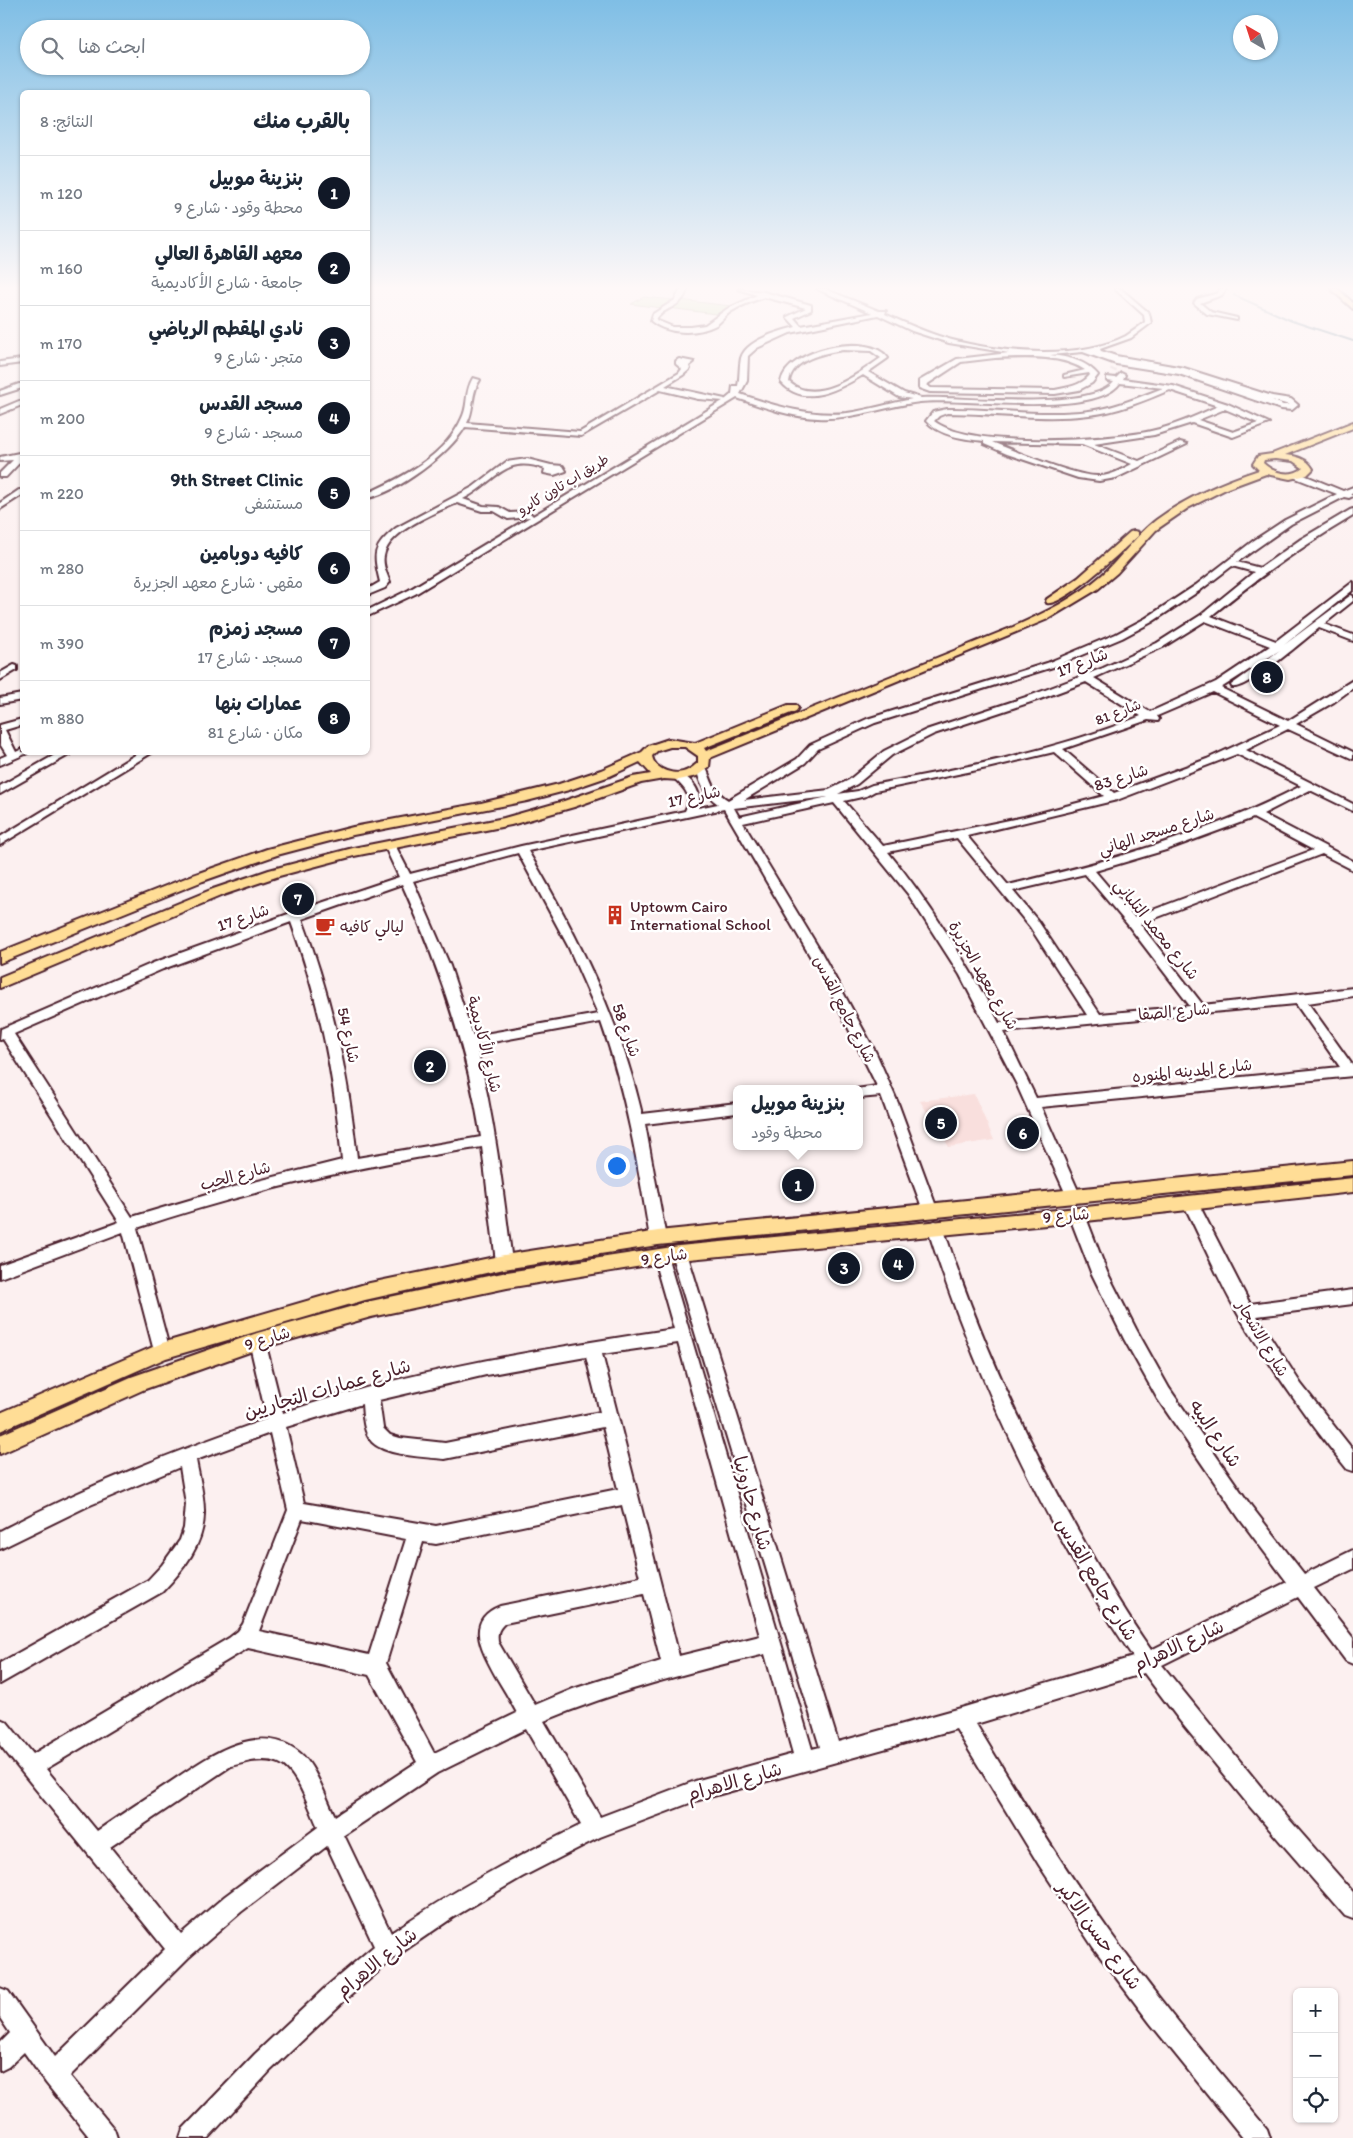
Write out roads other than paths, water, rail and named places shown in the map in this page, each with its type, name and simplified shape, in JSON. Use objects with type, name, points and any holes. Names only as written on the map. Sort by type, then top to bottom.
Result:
[{"type":"main road","points":[[1262,468],[1258,461],[1261,458],[1275,456],[1353,424]]},
{"type":"main road","points":[[1295,459],[1353,433]]},
{"type":"main road","points":[[694,747],[850,686],[1036,609],[1074,587],[1132,535],[1163,514],[1196,495],[1244,473],[1262,468],[1281,475],[1301,474],[1308,469],[1306,465],[1295,459],[1275,456]]},
{"type":"main road","points":[[0,983],[246,882],[313,861],[520,818],[589,798],[638,780],[695,772],[703,762],[1051,614],[1076,599],[1106,576],[1139,541],[1166,517],[1209,493],[1262,468]]},
{"type":"main road","points":[[0,958],[214,872],[273,851],[351,832],[519,800],[599,776],[646,755],[652,748],[669,743],[683,743],[694,747],[703,762]]},
{"type":"main road","points":[[646,755],[645,761],[648,767],[670,775]]},
{"type":"main road","name":"شارع 9","points":[[0,1445],[138,1383],[257,1341],[371,1309],[507,1280],[666,1249],[929,1209],[1353,1168]]},
{"type":"main road","name":"شارع 9","points":[[0,1422],[162,1350],[365,1292],[504,1262],[1077,1215],[1353,1184]]},
{"type":"street","points":[[370,495],[400,481],[431,460],[455,437],[469,409],[470,389]]},
{"type":"street","points":[[462,425],[581,434],[656,389]]},
{"type":"street","points":[[667,389],[720,403],[750,400]]},
{"type":"street","points":[[796,389],[818,393],[827,389]]},
{"type":"street","points":[[890,389],[904,399],[939,413],[1056,415],[1090,413],[1128,404],[1168,389]]},
{"type":"street","points":[[926,389],[1059,395],[1072,400],[1097,395],[1109,389]]},
{"type":"street","points":[[1059,395],[1074,389]]},
{"type":"street","points":[[737,390],[784,407],[824,414],[853,412],[904,399],[1059,395],[1094,391],[1098,389]]},
{"type":"street","points":[[1172,389],[1225,406],[1265,423],[1233,435],[1191,420]]},
{"type":"street","points":[[1232,389],[1281,407],[1291,407],[1294,405],[1288,401],[1271,398],[1243,389]]},
{"type":"street","points":[[737,390],[750,400],[797,414],[828,417],[860,414],[904,399]]},
{"type":"street","name":"طريق اب تاون كايرو","points":[[370,612],[396,601],[586,488],[720,403],[737,390]]},
{"type":"street","points":[[703,398],[720,403]]},
{"type":"street","points":[[918,399],[923,405],[939,413]]},
{"type":"street","name":"طريق اب تاون كايرو","points":[[370,605],[430,574],[639,448],[720,403]]},
{"type":"street","points":[[2,409],[20,404]]},
{"type":"street","points":[[939,413],[930,421],[937,427],[955,434],[986,439],[1082,442],[1153,433],[1225,406]]},
{"type":"street","points":[[986,439],[991,444],[1010,452],[1090,478],[1107,478],[1183,444],[1153,433]]},
{"type":"street","points":[[1082,442],[1139,464]]},
{"type":"street","points":[[632,459],[630,458],[637,453],[639,448]]},
{"type":"street","points":[[0,459],[20,456]]},
{"type":"street","points":[[3,475],[20,458]]},
{"type":"street","points":[[370,591],[382,586],[385,582],[379,568],[378,556],[389,537],[406,525],[457,500],[510,463],[524,462],[550,468]]},
{"type":"street","points":[[586,488],[601,475],[596,474]]},
{"type":"street","points":[[1301,474],[1351,492]]},
{"type":"street","points":[[727,805],[801,762],[814,747],[836,736],[871,721],[1050,666],[1119,636],[1175,603],[1232,563],[1256,543],[1288,522],[1351,492]]},
{"type":"street","points":[[0,507],[20,493]]},
{"type":"street","points":[[457,500],[491,512],[528,514]]},
{"type":"street","name":"شارع 17","points":[[3,1034],[158,966],[295,916],[406,879],[522,848],[727,805],[834,797],[888,753],[930,732],[1087,678],[1152,649],[1204,617],[1261,571],[1304,540],[1353,512]]},
{"type":"street","points":[[504,514],[512,524]]},
{"type":"street","points":[[1339,520],[1353,525]]},
{"type":"street","points":[[466,560],[461,560],[477,546]]},
{"type":"street","points":[[1232,563],[1261,571]]},
{"type":"street","points":[[396,601],[434,574],[430,574]]},
{"type":"street","name":"شارع 81","points":[[1221,688],[1353,584]]},
{"type":"street","points":[[1335,599],[1349,600]]},
{"type":"street","name":"شارع 81","points":[[736,821],[834,797],[862,794],[876,796],[926,787],[1061,752],[1105,743],[1267,665],[1349,600]]},
{"type":"street","points":[[1204,617],[1288,649]]},
{"type":"street","points":[[1319,625],[1353,638]]},
{"type":"street","points":[[0,677],[14,668]]},
{"type":"street","points":[[1087,678],[1154,719]]},
{"type":"street","name":"شارع 83","points":[[879,850],[1037,819],[1113,798],[1193,769],[1238,750],[1293,723],[1341,694],[1353,683]]},
{"type":"street","points":[[1221,688],[1293,723],[1353,756]]},
{"type":"street","points":[[1341,694],[1353,699]]},
{"type":"street","points":[[0,701],[20,697]]},
{"type":"street","points":[[14,757],[6,748],[0,729],[20,723]]},
{"type":"street","points":[[1293,723],[1353,748]]},
{"type":"street","points":[[1238,750],[1353,808]]},
{"type":"street","points":[[1061,752],[1113,798]]},
{"type":"street","points":[[0,762],[20,754]]},
{"type":"street","points":[[0,783],[50,755]]},
{"type":"street","points":[[0,791],[64,755]]},
{"type":"street","points":[[0,842],[143,755]]},
{"type":"street","points":[[703,762],[703,779],[710,790],[727,805],[736,821]]},
{"type":"street","points":[[670,775],[688,784],[695,793],[694,804],[688,814]]},
{"type":"street","name":"شارع مسجد الهاني","points":[[1006,889],[1088,870],[1149,853],[1255,814],[1310,786]]},
{"type":"street","name":"شارع معهد الجزيرة","points":[[834,797],[879,850],[923,907],[996,1028],[1034,1103],[1073,1195]]},
{"type":"street","points":[[1255,814],[1353,866]]},
{"type":"street","name":"شارع جامع القدس","points":[[736,821],[797,920],[847,1007],[886,1090],[929,1209]]},
{"type":"street","points":[[960,835],[1006,889],[1062,964],[1095,1017]]},
{"type":"street","points":[[0,847],[11,836]]},
{"type":"street","name":"شارع الأكاديمية","points":[[390,845],[441,958],[468,1042],[480,1089],[504,1262]]},
{"type":"street","name":"شارع 58","points":[[522,848],[553,904],[617,1048],[666,1249]]},
{"type":"street","points":[[1132,922],[1322,850]]},
{"type":"street","name":"شارع محمد التلباني","points":[[1088,870],[1132,922],[1200,1009]]},
{"type":"street","name":"شارع 54","points":[[295,916],[315,972],[336,1056],[345,1108],[350,1164]]},
{"type":"street","name":"شارع الصفا","points":[[996,1028],[1095,1017],[1200,1009],[1353,992]]},
{"type":"street","points":[[1299,999],[1352,1072]]},
{"type":"street","points":[[468,1042],[604,1017]]},
{"type":"street","points":[[3,1034],[128,1224],[162,1350]]},
{"type":"street","name":"شارع المدينه المنوره","points":[[1034,1103],[1352,1072]]},
{"type":"street","points":[[863,1093],[886,1090]]},
{"type":"street","points":[[636,1120],[733,1108]]},
{"type":"street","name":"شارع الحب","points":[[0,1272],[128,1224],[259,1186],[350,1164],[488,1141]]},
{"type":"street","name":"شارع الاشجار","points":[[1191,1203],[1245,1310],[1276,1362],[1302,1399],[1353,1463]]},
{"type":"street","name":"شارع البيه","points":[[1077,1215],[1099,1272],[1130,1334],[1163,1393],[1219,1477],[1353,1654]]},
{"type":"street","name":"شارع جامع القدس","points":[[934,1228],[954,1288],[979,1353],[1010,1422],[1048,1496],[1088,1567],[1148,1662],[1272,1817],[1353,1908]]},
{"type":"street","name":"شارع حارونيا","points":[[666,1249],[684,1335],[805,1761]]},
{"type":"street","name":"شارع حارونيا","points":[[666,1249],[832,1754]]},
{"type":"street","points":[[1245,1310],[1353,1297]]},
{"type":"street","name":"شارع عمارات التجاريين","points":[[0,1540],[82,1500],[277,1421],[370,1394],[592,1348],[684,1335]]},
{"type":"street","points":[[31,1767],[245,1638],[297,1510],[257,1341]]},
{"type":"street","points":[[592,1348],[672,1667]]},
{"type":"street","points":[[370,1394],[374,1425],[378,1437],[388,1442],[445,1451],[609,1418]]},
{"type":"street","points":[[0,1674],[155,1586],[171,1570],[184,1553],[192,1534],[196,1516],[187,1456]]},
{"type":"street","points":[[297,1510],[417,1534],[436,1535],[629,1495]]},
{"type":"street","points":[[375,1666],[417,1534]]},
{"type":"street","name":"شارع الاهرام","points":[[192,2138],[263,2062],[335,1994],[387,1949],[444,1910],[514,1869],[595,1829],[695,1791],[961,1718],[1148,1662],[1353,1559]]},
{"type":"street","points":[[595,1829],[489,1645],[486,1633],[490,1622],[500,1615],[651,1584]]},
{"type":"street","points":[[245,1638],[375,1666],[430,1766]]},
{"type":"street","points":[[54,2075],[180,1950],[233,1904],[330,1831],[430,1766],[530,1717],[573,1699],[672,1667],[771,1643]]},
{"type":"street","name":"شارع حسن الاكبر","points":[[961,1718],[1038,1846],[1101,1940],[1177,2039],[1258,2138]]},
{"type":"street","points":[[0,1729],[180,1950]]},
{"type":"street","points":[[94,1845],[226,1757],[247,1750],[272,1751],[293,1760],[306,1779],[387,1949]]},
{"type":"street","points":[[0,1999],[54,2075],[105,2138]]},
{"type":"street","points":[[0,2059],[24,2034]]},
{"type":"place","name":"عمارات بنها","points":[[1267,677]]},
{"type":"place","name":"مسجد زمزم","points":[[298,899]]},
{"type":"place","name":"Uptowm Cairo International School","points":[[615,915]]},
{"type":"place","name":"ليالي كافيه","points":[[325,926]]},
{"type":"place","name":"معهد القاهرة العالي","points":[[430,1066]]},
{"type":"place","name":"9th Street Clinic","points":[[941,1123]]},
{"type":"place","name":"كافيه دوبامين","points":[[1023,1133]]},
{"type":"place","name":"بنزينة موبيل","points":[[798,1185]]},
{"type":"place","name":"مسجد القدس","points":[[898,1264]]},
{"type":"place","name":"نادي المقطم الرياضي","points":[[844,1268]]}]
